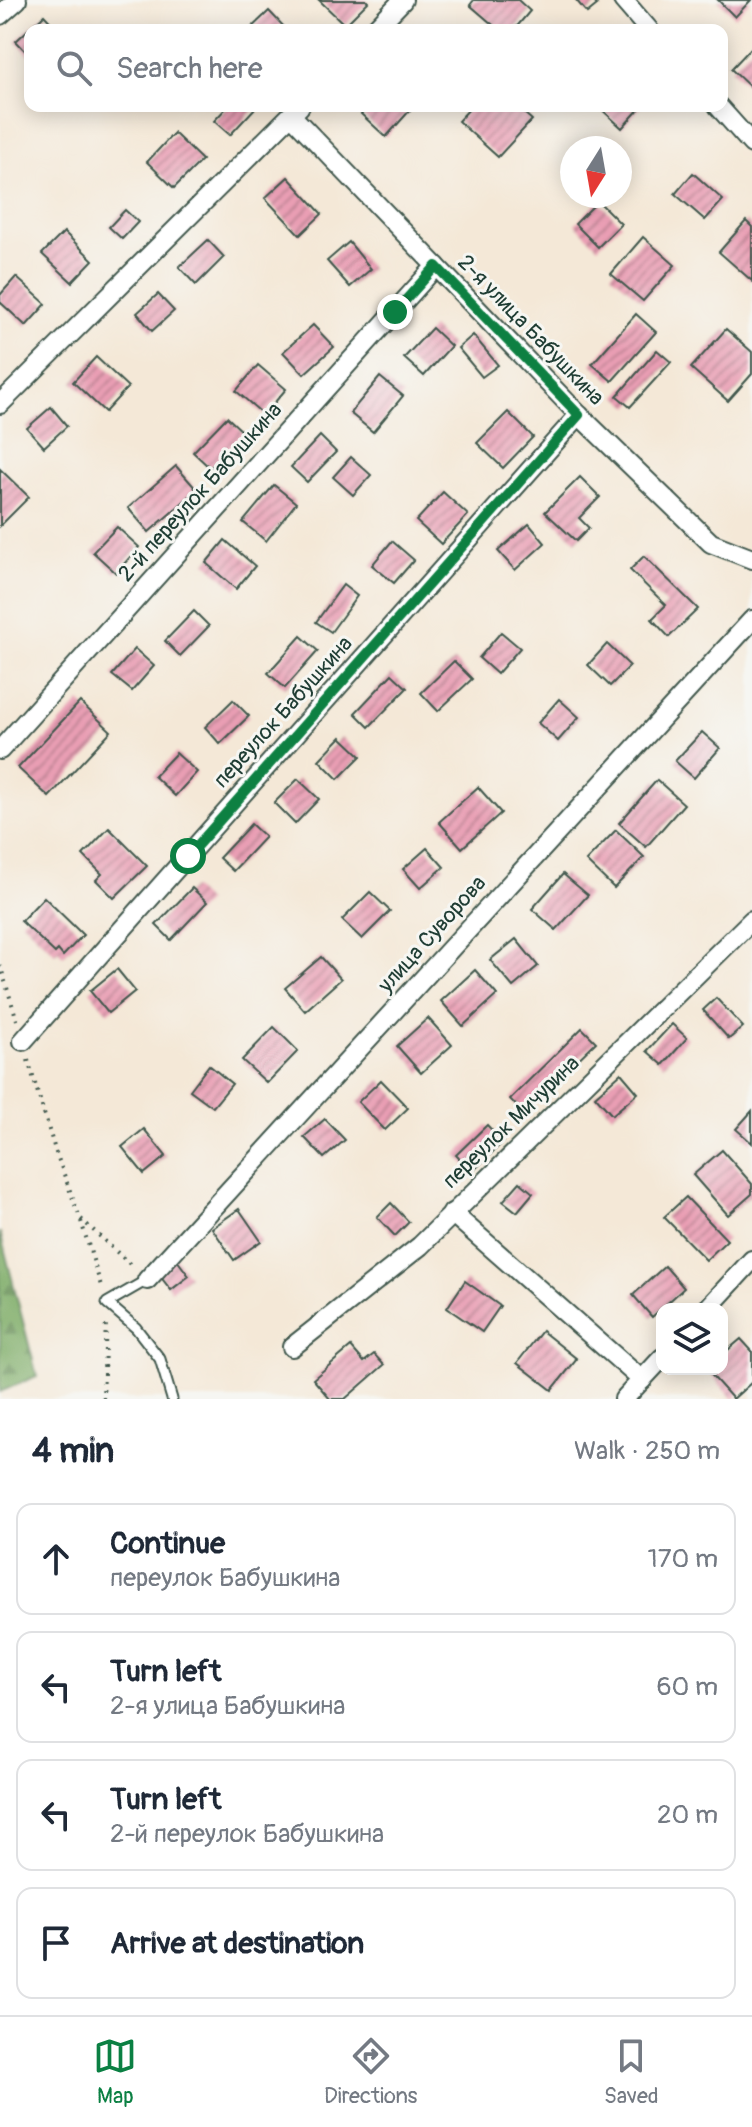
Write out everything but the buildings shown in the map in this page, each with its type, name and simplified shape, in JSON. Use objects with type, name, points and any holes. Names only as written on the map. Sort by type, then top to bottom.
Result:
[{"type":"street","points":[[0,15],[17,0]]},
{"type":"street","points":[[380,24],[403,0]]},
{"type":"street","points":[[623,0],[644,24]]},
{"type":"street","points":[[0,404],[295,112]]},
{"type":"street","name":"2-я улица Бабушкина","points":[[297,112],[436,266],[579,415],[711,543],[752,559]]},
{"type":"street","points":[[723,112],[752,144]]},
{"type":"street","name":"2-й переулок Бабушкина","points":[[0,750],[436,266]]},
{"type":"street","name":"переулок Бабушкина","points":[[23,1041],[579,415]]},
{"type":"street","name":"улица Суворова","points":[[147,1280],[752,620]]},
{"type":"street","name":"переулок Мичурина","points":[[292,1347],[420,1246],[752,920]]},
{"type":"street","points":[[452,1213],[642,1380]]},
{"type":"street","points":[[713,1303],[752,1260]]},
{"type":"street","points":[[624,1399],[656,1365]]},
{"type":"lane","points":[[147,1280],[107,1303],[136,1328],[160,1359],[172,1399]]},
{"type":"path","points":[[0,965],[55,1150],[107,1303],[103,1399]]},
{"type":"path","points":[[80,1218],[147,1280]]},
{"type":"green space","points":[[0,1232],[37,1376],[0,1392]]},
{"type":"route","points":[[188,856],[579,415],[436,266],[395,312]]}]
